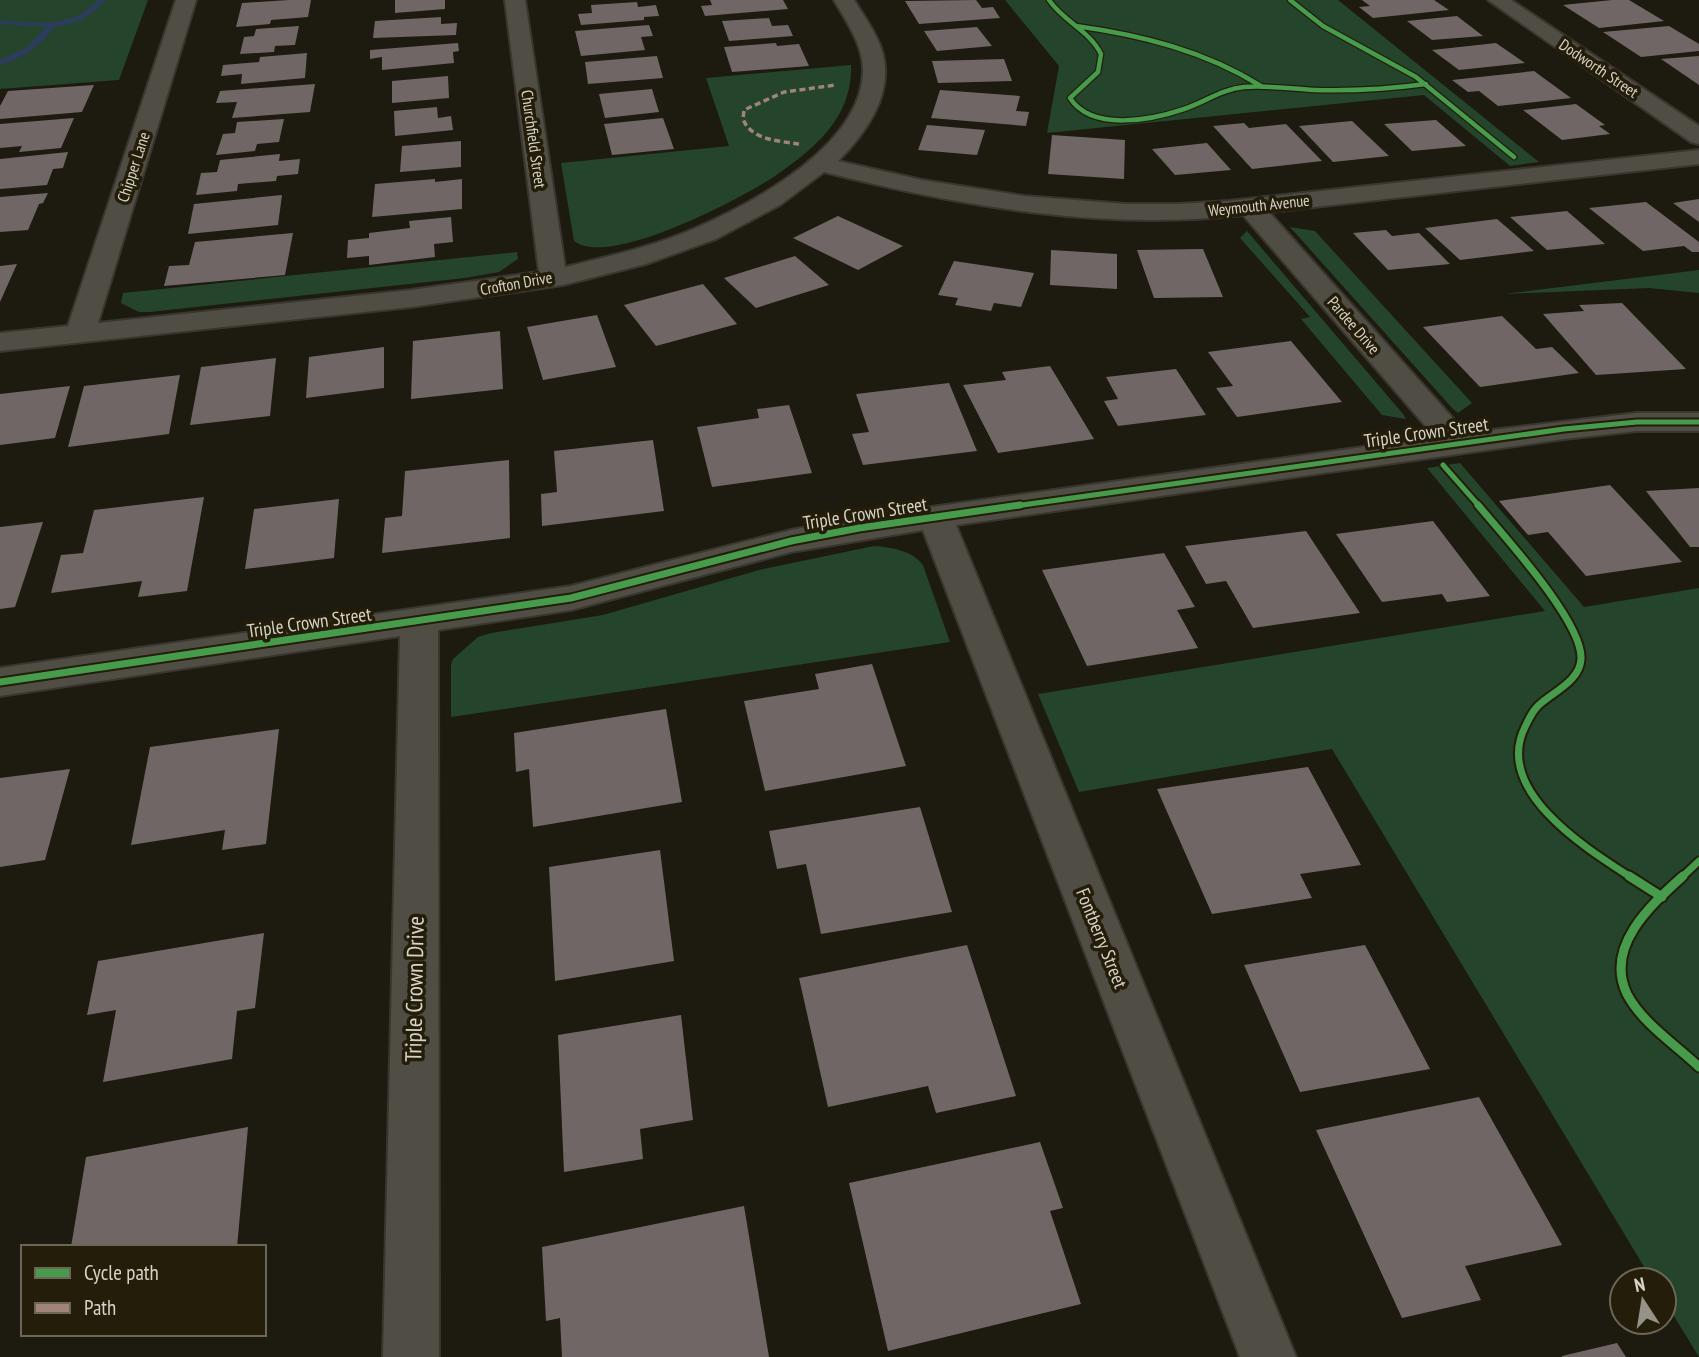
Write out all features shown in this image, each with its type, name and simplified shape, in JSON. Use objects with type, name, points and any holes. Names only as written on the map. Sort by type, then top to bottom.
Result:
[{"type":"street","name":"Chipper Lane","points":[[80,334],[187,0]]},
{"type":"street","name":"Churchfield Street","points":[[515,0],[554,277]]},
{"type":"street","name":"Crofton Drive","points":[[0,342],[488,289],[623,261],[714,228],[768,202],[821,164],[856,124],[873,89],[874,66],[871,50],[844,0]]},
{"type":"street","name":"Dodworth Street","points":[[1498,0],[1699,137]]},
{"type":"street","name":"Weymouth Avenue","points":[[821,164],[939,192],[1015,205],[1133,213],[1250,207],[1699,157]]},
{"type":"street","name":"Pardee Drive","points":[[1250,207],[1458,444]]},
{"type":"street","name":"Triple Crown Street","points":[[0,682],[571,598],[791,541],[936,518],[1606,424],[1699,422]]},
{"type":"street","name":"Fontberry Street","points":[[936,518],[1268,1357]]},
{"type":"street","name":"Triple Crown Drive","points":[[411,1357],[419,622]]},
{"type":"green space","points":[[0,0],[148,0],[119,80],[0,89]]},
{"type":"green space","points":[[1005,0],[1338,0],[1539,162],[1510,166],[1424,95],[1047,133],[1059,66]]},
{"type":"green space","points":[[851,65],[848,94],[835,121],[814,145],[772,178],[704,215],[643,239],[615,246],[591,247],[574,241],[561,163],[729,146],[706,78]]},
{"type":"green space","points":[[1290,227],[1315,231],[1472,403],[1458,413],[1453,409]]},
{"type":"green space","points":[[1247,231],[1406,419],[1382,415],[1301,319],[1310,317],[1240,238]]},
{"type":"green space","points":[[517,252],[518,259],[499,272],[465,278],[150,312],[139,312],[121,303],[123,293]]},
{"type":"green space","points":[[1699,270],[1699,293],[1649,288],[1504,294]]},
{"type":"green space","points":[[1460,463],[1584,607],[1699,588],[1699,1357],[1678,1323],[1678,1266],[1644,1266],[1332,749],[1079,792],[1038,694],[1545,611],[1427,468]]},
{"type":"green space","points":[[874,546],[908,553],[923,565],[950,642],[451,717],[453,659],[478,637],[603,615],[759,570]]},
{"type":"building","points":[[311,0],[308,17],[271,20],[270,24],[236,27],[242,3]]},
{"type":"building","points":[[395,0],[445,0],[445,9],[395,13]]},
{"type":"building","points":[[710,0],[783,0],[788,9],[705,16],[701,6],[712,5]]},
{"type":"building","points":[[976,0],[982,8],[993,7],[1000,18],[919,24],[905,1]]},
{"type":"building","points":[[1362,0],[1434,0],[1449,10],[1373,18],[1359,7],[1370,6]]},
{"type":"building","points":[[1629,0],[1664,21],[1599,28],[1563,5]]},
{"type":"building","points":[[637,2],[638,7],[656,5],[659,16],[644,17],[644,20],[581,25],[578,14],[592,13],[591,5]]},
{"type":"building","points":[[1457,16],[1483,36],[1432,40],[1407,21]]},
{"type":"building","points":[[441,17],[441,24],[457,23],[456,35],[373,38],[375,21]]},
{"type":"building","points":[[769,18],[772,26],[788,25],[793,36],[729,41],[722,21]]},
{"type":"building","points":[[649,25],[653,36],[641,37],[645,50],[581,56],[575,31]]},
{"type":"building","points":[[299,26],[295,45],[275,46],[274,52],[240,54],[244,37],[254,36],[256,29]]},
{"type":"building","points":[[1669,26],[1699,44],[1699,51],[1641,57],[1603,32]]},
{"type":"building","points":[[977,27],[992,46],[937,51],[924,31]]},
{"type":"building","points":[[458,43],[459,51],[453,52],[454,63],[382,70],[382,57],[370,59],[370,50]]},
{"type":"building","points":[[776,43],[777,46],[799,44],[809,66],[732,72],[724,47]]},
{"type":"building","points":[[1496,43],[1525,63],[1459,70],[1432,50]]},
{"type":"building","points":[[307,53],[305,78],[241,84],[242,74],[221,76],[223,65],[259,62],[260,57]]},
{"type":"building","points":[[657,56],[663,78],[588,84],[585,62]]},
{"type":"building","points":[[1699,56],[1699,85],[1661,59]]},
{"type":"building","points":[[1004,59],[1012,81],[938,83],[932,61]]},
{"type":"building","points":[[1534,71],[1571,98],[1498,106],[1479,91],[1468,92],[1452,80]]},
{"type":"building","points":[[448,76],[449,98],[392,103],[392,81]]},
{"type":"building","points":[[315,84],[310,112],[232,118],[237,102],[216,103],[220,91]]},
{"type":"building","points":[[94,85],[82,112],[0,119],[0,106],[8,91]]},
{"type":"building","points":[[652,89],[659,112],[605,118],[599,94]]},
{"type":"building","points":[[940,90],[1020,96],[1016,111],[1029,112],[1026,126],[931,118]]},
{"type":"building","points":[[1576,104],[1605,125],[1599,126],[1610,134],[1562,140],[1523,110]]},
{"type":"building","points":[[437,107],[438,118],[451,116],[453,130],[395,136],[394,111]]},
{"type":"building","points":[[74,118],[61,148],[19,152],[22,146],[0,148],[0,124]]},
{"type":"building","points":[[663,118],[674,149],[612,155],[604,124]]},
{"type":"building","points":[[284,119],[279,142],[257,144],[255,151],[216,155],[223,134],[235,133],[237,122]]},
{"type":"building","points":[[1436,120],[1466,146],[1412,151],[1384,124]]},
{"type":"building","points":[[1352,121],[1389,156],[1333,162],[1299,126]]},
{"type":"building","points":[[1244,123],[1249,128],[1286,124],[1322,161],[1252,169],[1213,126]]},
{"type":"building","points":[[927,125],[985,130],[977,155],[918,150]]},
{"type":"building","points":[[1052,135],[1125,140],[1124,179],[1048,174]]},
{"type":"building","points":[[461,141],[461,167],[400,172],[402,146]]},
{"type":"building","points":[[1207,143],[1231,170],[1175,175],[1152,149]]},
{"type":"building","points":[[68,152],[63,168],[53,169],[47,185],[0,189],[0,159]]},
{"type":"building","points":[[280,154],[279,161],[300,159],[298,174],[277,176],[276,181],[238,184],[237,191],[196,195],[201,173],[217,172],[220,160]]},
{"type":"building","points":[[435,179],[435,182],[462,179],[462,209],[372,217],[375,184]]},
{"type":"building","points":[[48,193],[43,203],[39,204],[28,230],[0,232],[0,197]]},
{"type":"building","points":[[282,195],[278,225],[188,234],[194,204]]},
{"type":"building","points":[[1699,199],[1699,222],[1673,203]]},
{"type":"building","points":[[1646,202],[1699,242],[1699,252],[1692,252],[1684,246],[1643,251],[1589,208]]},
{"type":"building","points":[[1567,211],[1605,244],[1547,250],[1510,217]]},
{"type":"building","points":[[838,216],[903,246],[858,270],[793,238]]},
{"type":"building","points":[[451,217],[453,242],[434,244],[435,257],[369,265],[369,256],[347,258],[348,240],[369,238],[369,233],[410,228],[409,221]]},
{"type":"building","points":[[1497,219],[1534,251],[1460,260],[1425,228]]},
{"type":"building","points":[[1386,230],[1392,236],[1419,233],[1450,264],[1388,270],[1353,233]]},
{"type":"building","points":[[293,233],[285,275],[164,286],[169,266],[189,265],[195,242]]},
{"type":"building","points":[[1203,249],[1223,297],[1154,298],[1137,250]]},
{"type":"building","points":[[1051,250],[1117,254],[1117,289],[1050,285]]},
{"type":"building","points":[[795,256],[829,285],[756,308],[724,278]]},
{"type":"building","points":[[954,261],[1034,273],[1021,307],[994,303],[991,311],[955,305],[958,298],[938,295]]},
{"type":"building","points":[[17,264],[0,302],[0,266]]},
{"type":"building","points":[[703,284],[737,324],[656,346],[624,305]]},
{"type":"building","points":[[1622,303],[1686,369],[1596,375],[1543,314],[1584,311],[1579,305]]},
{"type":"building","points":[[597,315],[616,367],[543,380],[527,327]]},
{"type":"building","points":[[1502,316],[1536,349],[1552,347],[1579,373],[1480,387],[1423,327]]},
{"type":"building","points":[[500,331],[503,389],[411,399],[413,341]]},
{"type":"building","points":[[1291,341],[1342,402],[1237,417],[1216,388],[1233,386],[1208,352]]},
{"type":"building","points":[[384,347],[384,388],[306,398],[309,357]]},
{"type":"building","points":[[276,358],[270,416],[190,425],[201,367]]},
{"type":"building","points":[[1050,366],[1094,439],[998,453],[963,385],[1006,380],[1002,372]]},
{"type":"building","points":[[1176,369],[1206,415],[1118,426],[1104,401],[1118,399],[1106,377]]},
{"type":"building","points":[[180,375],[169,434],[68,447],[84,386]]},
{"type":"building","points":[[949,383],[977,451],[863,465],[852,434],[869,432],[856,394]]},
{"type":"building","points":[[70,386],[55,438],[0,445],[0,394]]},
{"type":"building","points":[[789,405],[812,473],[712,487],[697,427],[759,418],[757,409]]},
{"type":"building","points":[[653,440],[664,511],[542,526],[541,494],[557,492],[554,451]]},
{"type":"building","points":[[509,460],[510,538],[382,553],[385,518],[402,516],[405,471]]},
{"type":"building","points":[[1610,485],[1682,562],[1586,576],[1548,532],[1528,535],[1499,501]]},
{"type":"building","points":[[1699,488],[1699,547],[1690,547],[1646,491]]},
{"type":"building","points":[[204,497],[187,591],[138,597],[142,581],[51,593],[61,555],[83,553],[94,510]]},
{"type":"building","points":[[339,499],[334,558],[245,569],[254,509]]},
{"type":"building","points":[[1433,521],[1490,596],[1447,602],[1442,594],[1382,602],[1336,534]]},
{"type":"building","points":[[43,522],[15,607],[0,609],[0,527]]},
{"type":"building","points":[[1306,531],[1360,613],[1253,628],[1226,581],[1206,584],[1185,546]]},
{"type":"building","points":[[1164,553],[1195,607],[1177,610],[1198,648],[1087,666],[1042,570]]},
{"type":"building","points":[[872,664],[906,766],[765,791],[744,701],[819,689],[815,674]]},
{"type":"building","points":[[666,709],[682,802],[533,827],[529,769],[516,772],[514,733]]},
{"type":"building","points":[[279,729],[266,844],[222,850],[225,830],[131,845],[150,747]]},
{"type":"building","points":[[1308,767],[1361,865],[1300,874],[1312,898],[1212,914],[1157,789]]},
{"type":"building","points":[[70,769],[45,860],[0,867],[0,778]]},
{"type":"building","points":[[920,807],[952,912],[821,934],[806,864],[777,869],[769,831]]},
{"type":"building","points":[[660,850],[674,961],[555,981],[549,867]]},
{"type":"building","points":[[264,933],[255,1008],[237,1011],[232,1059],[103,1082],[116,1010],[87,1015],[98,961]]},
{"type":"building","points":[[967,945],[1016,1096],[936,1113],[928,1086],[828,1107],[799,978]]},
{"type":"building","points":[[1365,945],[1430,1069],[1300,1092],[1244,965]]},
{"type":"building","points":[[681,1015],[693,1120],[640,1129],[643,1159],[564,1172],[558,1035]]},
{"type":"building","points":[[1479,1097],[1562,1245],[1465,1266],[1481,1300],[1402,1318],[1316,1130]]},
{"type":"building","points":[[248,1127],[237,1245],[71,1245],[86,1157]]},
{"type":"building","points":[[1040,1142],[1063,1208],[1050,1211],[1081,1304],[888,1351],[849,1183]]},
{"type":"building","points":[[744,1206],[769,1357],[562,1357],[560,1318],[546,1321],[542,1247]]},
{"type":"building","points":[[1617,1343],[1626,1357],[1562,1357],[1562,1356]]},
{"type":"waterway","points":[[0,22],[41,25],[69,22],[92,11],[102,0]]},
{"type":"waterway","points":[[0,63],[30,49],[51,25]]},
{"type":"marked path","points":[[799,144],[752,132],[743,119],[744,110],[784,92],[836,85]]},
{"type":"cycle path","points":[[1049,0],[1061,15],[1092,40],[1101,54],[1098,72],[1070,98],[1077,109],[1104,119],[1140,118],[1184,109],[1213,95],[1244,87],[1341,90],[1426,84]]},
{"type":"cycle path","points":[[1290,0],[1323,26],[1416,77],[1514,157]]},
{"type":"cycle path","points":[[1076,26],[1122,33],[1173,46],[1221,64],[1261,86]]},
{"type":"cycle path","points":[[0,682],[571,598],[791,541],[859,528],[1564,429],[1637,422],[1699,422]]},
{"type":"cycle path","points":[[1443,465],[1524,560],[1565,617],[1577,641],[1581,658],[1579,668],[1568,682],[1532,712],[1518,741],[1519,768],[1533,795],[1555,820],[1611,864],[1662,897]]},
{"type":"cycle path","points":[[1699,861],[1654,903],[1640,920],[1622,955],[1621,973],[1627,993],[1633,1002],[1699,1067]]}]
